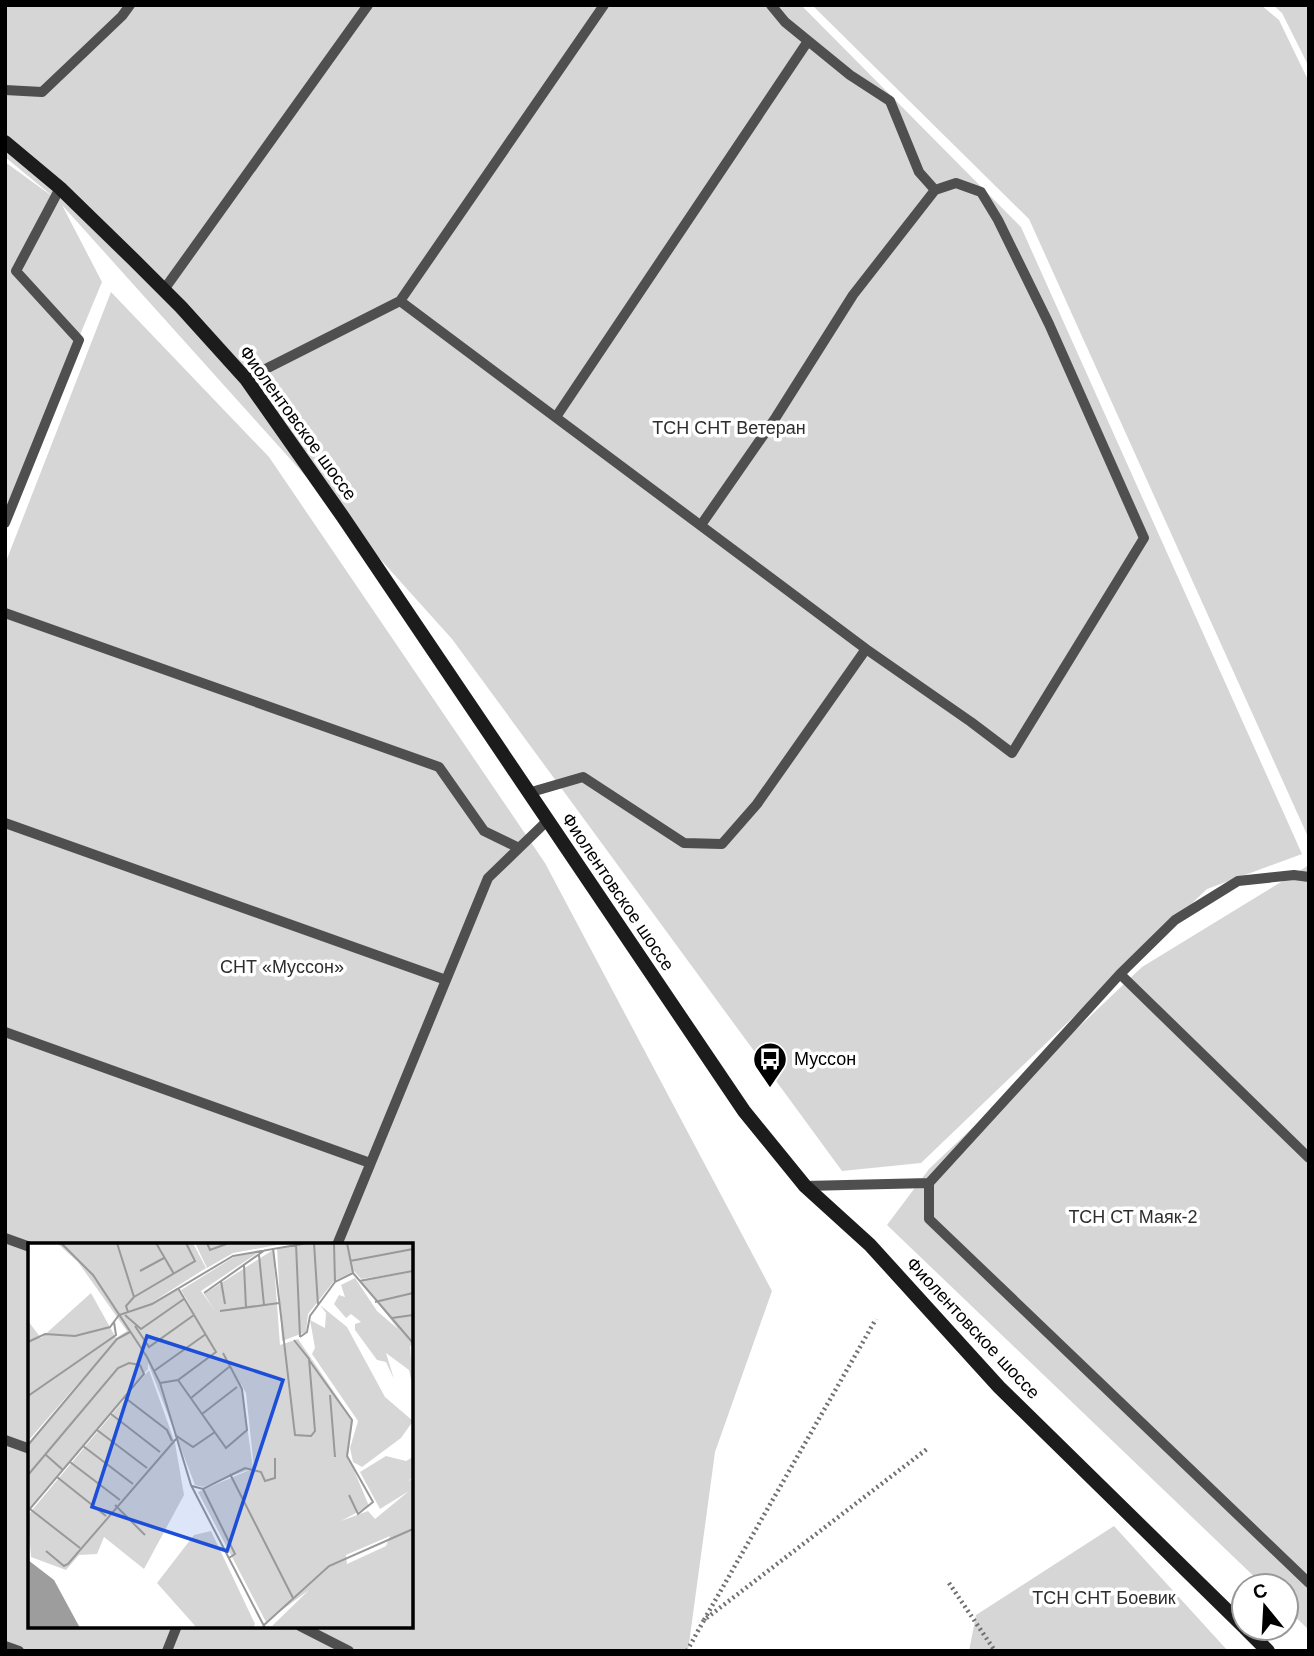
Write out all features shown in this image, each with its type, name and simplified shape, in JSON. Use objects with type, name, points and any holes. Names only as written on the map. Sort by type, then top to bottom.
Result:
[{"type":"main road","name":"Фиолентовское шоссе","points":[[5,142],[60,188],[181,307],[246,379],[343,517],[744,1111],[805,1186],[870,1245],[999,1387],[1230,1613]]},
{"type":"lane","points":[[5,90],[42,92],[122,16],[130,5]]},
{"type":"lane","points":[[163,291],[368,5]]},
{"type":"lane","points":[[246,379],[400,301],[604,5]]},
{"type":"lane","points":[[771,5],[785,22],[850,75],[890,101],[919,172],[935,190]]},
{"type":"lane","points":[[556,417],[808,41]]},
{"type":"lane","points":[[400,301],[866,649],[1012,753],[1144,538],[1049,324],[998,220],[981,192],[956,183],[935,190],[853,295],[776,417],[701,525]]},
{"type":"lane","points":[[5,523],[79,340],[10,272],[60,188]]},
{"type":"lane","points":[[5,613],[439,767],[484,831],[519,848]]},
{"type":"lane","points":[[528,793],[583,777],[684,843],[722,844],[757,804],[866,649]]},
{"type":"lane","points":[[338,1243],[488,878],[547,821]]},
{"type":"lane","points":[[5,823],[446,979]]},
{"type":"lane","points":[[1309,877],[1294,875],[1238,881],[1175,920],[1120,974],[929,1183],[929,1219],[1309,1583]]},
{"type":"lane","points":[[1120,974],[1309,1158]]},
{"type":"lane","points":[[5,1032],[370,1163]]},
{"type":"lane","points":[[805,1186],[929,1183]]},
{"type":"lane","points":[[5,1238],[28,1246]]},
{"type":"lane","points":[[5,1440],[28,1448]]},
{"type":"lane","points":[[166,1651],[176,1628]]},
{"type":"lane","points":[[304,1628],[349,1651]]},
{"type":"lane","points":[[5,1646],[19,1651]]},
{"type":"path","points":[[687,1651],[876,1320]]},
{"type":"path","points":[[704,1620],[927,1450]]},
{"type":"path","points":[[949,1583],[995,1651]]},
{"type":"green space","name":"ТСН СНТ Ветеран","points":[[5,5],[801,5],[1021,227],[1302,854],[1207,889],[921,1163],[842,1171],[452,639],[62,205],[102,282],[5,515],[5,162],[56,199],[5,157]]},
{"type":"green space","points":[[812,5],[1261,5],[1279,20],[1309,82],[1309,839],[1029,219]]},
{"type":"green space","points":[[1273,5],[1309,5],[1309,67],[1282,13]]},
{"type":"green space","name":"СНТ «Муссон»","points":[[111,292],[269,457],[545,863],[772,1291],[715,1452],[688,1651],[5,1651],[5,564]]},
{"type":"green space","name":"ТСН СТ Маяк-2","points":[[1309,865],[1309,1630],[1300,1621],[1300,1572],[1249,1572],[887,1225],[929,1169],[1142,967]]},
{"type":"green space","name":"ТСН СНТ Боевик","points":[[1114,1526],[1228,1651],[969,1651],[976,1615]]},
{"type":"place","name":"Муссон","points":[[770,1089]]}]
